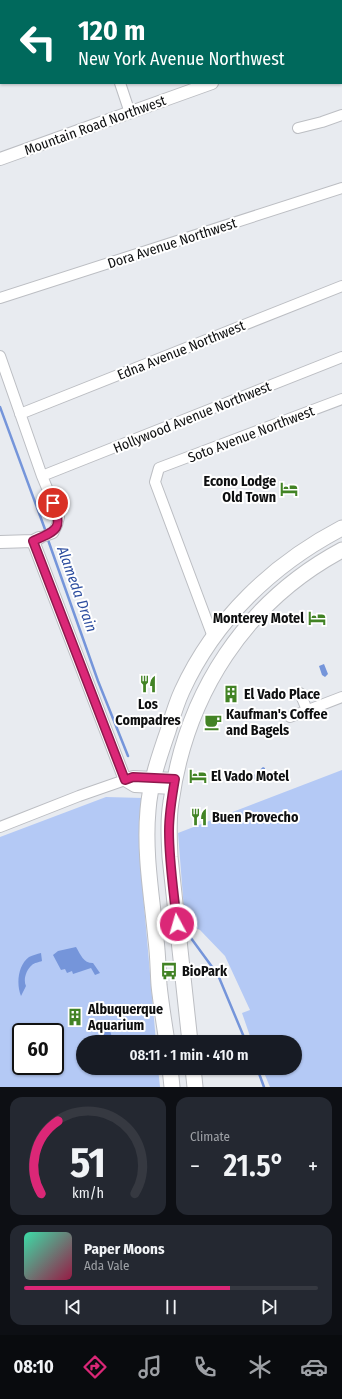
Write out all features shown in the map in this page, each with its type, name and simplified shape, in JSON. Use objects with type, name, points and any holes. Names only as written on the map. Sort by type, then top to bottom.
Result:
[{"type":"main road","points":[[166,1035],[159,986],[157,941],[148,866],[146,835],[152,782],[166,734],[182,691],[197,662],[213,637],[240,604],[275,571],[310,545],[342,528]]},
{"type":"main road","points":[[189,1035],[170,857],[169,830],[174,783],[186,735],[195,710],[216,668],[241,633],[269,602],[294,580],[321,561],[342,550]]},
{"type":"main road","points":[[171,1075],[172,1087]]},
{"type":"main road","points":[[194,1075],[195,1087]]},
{"type":"street","points":[[120,84],[130,113]]},
{"type":"street","name":"Mountain Road Northwest","points":[[0,159],[209,84]]},
{"type":"street","points":[[298,128],[322,122],[342,114]]},
{"type":"street","name":"Dora Avenue Northwest","points":[[0,297],[342,188]]},
{"type":"street","name":"Edna Avenue Northwest","points":[[20,414],[342,286]]},
{"type":"street","points":[[0,356],[42,476],[59,517],[57,526],[53,533],[36,540],[0,542]]},
{"type":"street","name":"Hollywood Avenue Northwest","points":[[42,476],[342,357]]},
{"type":"street","name":"Soto Avenue Northwest","points":[[213,637],[155,482],[159,468],[342,399]]},
{"type":"street","points":[[36,540],[125,780],[135,786],[152,782],[174,783]]},
{"type":"street","points":[[300,693],[307,710]]},
{"type":"street","points":[[290,717],[342,697]]},
{"type":"street","points":[[0,826],[125,780]]},
{"type":"shaded area","points":[[324,664],[328,674],[325,677],[322,675],[319,666]]},
{"type":"shaded area","points":[[263,767],[265,768],[265,771],[261,773],[261,775],[266,775],[268,778],[263,780],[253,779],[254,775]]},
{"type":"shaded area","points":[[342,770],[342,1087],[270,1087],[265,1075],[302,1075],[302,1035],[250,1035],[242,1013],[250,1010],[225,956],[200,930],[185,923],[178,833]]},
{"type":"shaded area","points":[[106,797],[143,798],[140,827],[140,859],[155,1035],[76,1035],[76,1075],[159,1075],[160,1087],[0,1087],[0,837]]},
{"type":"shaded area","points":[[76,947],[83,958],[87,962],[93,963],[100,973],[95,975],[91,968],[73,974],[72,971],[67,973],[65,969],[61,970],[53,955],[58,951]]},
{"type":"shaded area","points":[[41,953],[42,961],[33,964],[27,972],[25,978],[26,986],[21,996],[18,980],[22,965],[29,957]]},
{"type":"shaded area","points":[[109,1028],[111,1035],[103,1035],[102,1031]]},
{"type":"waterway","name":"Alameda Drain","points":[[0,407],[46,532]]},
{"type":"waterway","name":"Alameda Drain","points":[[47,537],[98,681],[128,756]]},
{"type":"waterway","name":"Alameda Drain","points":[[188,934],[218,975],[243,1035]]},
{"type":"waterway","name":"Alameda Drain","points":[[260,1075],[264,1087]]},
{"type":"place","name":"Econo Lodge Old Town","points":[[289,489]]},
{"type":"place","name":"Monterey Motel","points":[[317,618]]},
{"type":"place","name":"Los Compadres","points":[[148,684]]},
{"type":"place","name":"El Vado Place","points":[[231,694]]},
{"type":"place","name":"Kaufman's Coffee and Bagels","points":[[213,722]]},
{"type":"place","name":"El Vado Motel","points":[[198,776]]},
{"type":"place","name":"Buen Provecho","points":[[199,817]]},
{"type":"place","name":"BioPark","points":[[169,971]]},
{"type":"place","name":"Albuquerque Aquarium","points":[[75,1017]]},
{"type":"route","points":[[53,503],[59,517],[57,526],[53,533],[33,541],[125,780],[133,777],[175,779],[171,802],[169,830],[170,857],[177,924]]}]
